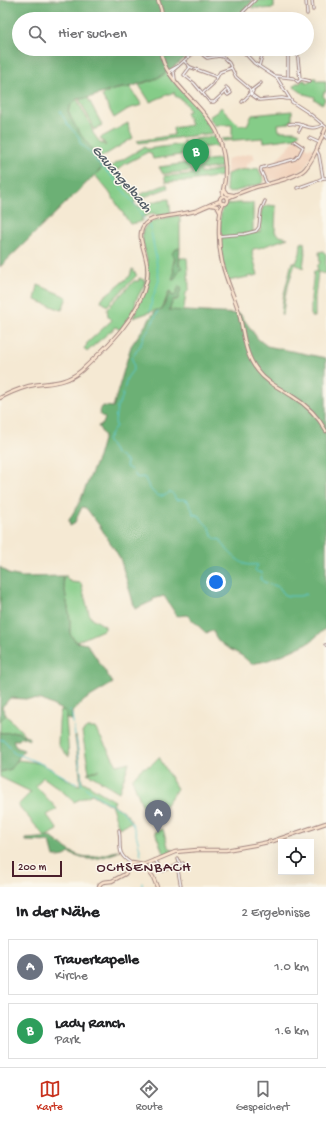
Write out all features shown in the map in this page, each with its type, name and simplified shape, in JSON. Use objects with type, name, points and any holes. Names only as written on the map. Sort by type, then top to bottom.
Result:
[{"type":"main road","points":[[158,0],[162,12]]},
{"type":"main road","points":[[161,56],[162,61],[175,80],[204,113],[217,134],[222,147],[225,160],[225,176],[220,212],[220,251],[224,270],[238,309],[246,348],[253,364],[258,372],[268,381],[310,409],[326,431]]},
{"type":"main road","points":[[0,398],[11,392],[27,387],[64,381],[74,376],[82,370],[124,328],[139,303],[145,286],[148,273],[141,232],[150,220],[192,212],[210,204],[222,202],[225,204],[228,198],[235,195],[298,174],[305,169],[317,151],[326,127]]},
{"type":"main road","points":[[224,188],[227,194],[235,195]]},
{"type":"main road","points":[[223,196],[228,198]]},
{"type":"main road","points":[[210,204],[217,206],[220,212]]},
{"type":"main road","points":[[99,887],[103,882],[112,881],[125,874],[132,863],[144,865],[178,851],[226,850],[254,845],[273,841],[326,823]]},
{"type":"main road","points":[[144,865],[152,876],[157,887]]},
{"type":"street","points":[[244,12],[255,0]]},
{"type":"street","points":[[306,0],[307,12]]},
{"type":"street","points":[[312,0],[313,10]]},
{"type":"street","points":[[169,72],[174,70],[189,56]]},
{"type":"street","points":[[204,56],[207,58],[219,56],[223,57],[229,62],[236,77],[253,92],[242,102]]},
{"type":"street","points":[[248,56],[254,63],[274,76],[292,102],[310,113],[326,127]]},
{"type":"street","points":[[259,66],[262,56]]},
{"type":"street","points":[[288,56],[288,76]]},
{"type":"street","points":[[297,56],[300,79]]},
{"type":"street","points":[[184,60],[190,67],[217,77]]},
{"type":"street","points":[[169,72],[179,65]]},
{"type":"street","points":[[190,67],[184,75],[194,83],[209,101],[214,102],[225,92],[227,88],[231,93],[228,95],[225,92]]},
{"type":"street","points":[[202,93],[210,88],[221,71],[231,68]]},
{"type":"street","points":[[174,70],[173,74],[175,80]]},
{"type":"street","points":[[274,76],[288,76],[294,78],[298,82],[300,82],[300,79]]},
{"type":"street","points":[[300,79],[310,81]]},
{"type":"street","points":[[251,90],[261,83]]},
{"type":"street","points":[[251,93],[258,99],[289,99]]},
{"type":"street","points":[[289,124],[302,125],[308,128],[324,125]]},
{"type":"street","points":[[299,131],[302,125]]},
{"type":"street","points":[[323,134],[326,138]]},
{"type":"street","points":[[309,138],[320,143]]},
{"type":"street","points":[[267,184],[261,168],[298,157],[304,147],[294,141]]},
{"type":"street","points":[[317,151],[319,155],[322,178]]},
{"type":"street","points":[[297,188],[322,178],[326,178]]},
{"type":"street","points":[[219,236],[244,234],[255,231],[259,226],[261,210],[265,201]]},
{"type":"street","points":[[119,830],[120,853],[125,859],[132,863]]},
{"type":"street","points":[[178,859],[180,864]]},
{"type":"street","points":[[155,860],[162,870],[183,862]]},
{"type":"street","points":[[177,865],[181,887]]},
{"type":"shaded area","points":[[297,136],[302,139],[300,143],[309,149],[310,147],[316,150],[305,167],[293,175],[266,182],[260,168],[278,162],[277,159]]},
{"type":"shaded area","points":[[253,153],[255,159],[246,164],[247,168],[227,174],[227,159]]},
{"type":"green space","points":[[0,0],[253,0],[243,12],[12,12],[12,56],[188,56],[153,81],[116,89],[88,98],[77,99],[71,105],[68,111],[71,118],[82,136],[100,158],[97,161],[102,168],[0,267]]},
{"type":"green space","points":[[257,0],[274,0],[274,8],[252,8]]},
{"type":"green space","points":[[166,72],[203,114],[213,133],[139,143],[137,141],[174,135],[173,128],[191,125],[186,112],[189,111],[186,104],[175,96],[174,92],[150,102],[139,85],[153,81]]},
{"type":"green space","points":[[316,78],[316,81],[326,81],[326,92],[324,92],[323,96],[325,100],[322,104],[314,99],[315,97],[304,94],[294,87],[296,83],[300,83],[302,80],[305,80],[305,82],[310,82],[311,79]]},
{"type":"green space","points":[[130,87],[142,105],[128,109],[114,118],[102,96],[104,95],[103,93],[106,92],[107,94],[107,91]]},
{"type":"green space","points":[[88,98],[102,125],[94,130],[79,99]]},
{"type":"green space","points":[[77,99],[91,125],[93,133],[101,144],[103,143],[105,146],[106,145],[100,138],[128,123],[133,138],[100,158],[110,167],[144,147],[147,149],[183,144],[183,141],[215,136],[218,146],[186,149],[187,154],[153,159],[151,153],[148,152],[125,164],[115,172],[134,197],[167,184],[168,188],[136,200],[134,204],[138,207],[160,200],[169,199],[171,214],[158,216],[153,213],[141,218],[143,220],[140,222],[130,224],[109,192],[95,175],[102,168],[73,124],[68,111]]},
{"type":"green space","points":[[221,107],[239,125],[247,125],[252,115],[292,111],[292,121],[290,121],[290,123],[278,124],[279,131],[295,131],[300,133],[295,138],[264,142],[263,138],[223,141],[222,139],[232,138],[232,125],[214,125],[209,117]]},
{"type":"green space","points":[[222,159],[222,167],[200,170],[201,173],[222,169],[223,176],[189,181],[166,182],[164,176],[192,174],[192,171],[163,174],[159,167]]},
{"type":"green space","points":[[258,168],[264,180],[261,184],[230,193],[227,191],[227,174],[240,170]]},
{"type":"green space","points":[[237,203],[253,203],[253,232],[260,232],[261,212],[263,207],[268,205],[276,206],[275,232],[280,236],[288,238],[253,249],[252,253],[258,275],[228,281],[221,255],[220,218],[221,211],[224,206]]},
{"type":"green space","points":[[179,215],[180,248],[176,249],[173,265],[174,280],[180,269],[180,258],[187,258],[189,286],[186,293],[184,308],[181,311],[169,311],[173,300],[177,300],[179,287],[175,296],[171,295],[171,292],[169,291],[162,310],[153,311],[133,318],[146,286],[147,260],[142,240],[143,230],[147,224],[155,220]]},
{"type":"green space","points":[[304,242],[305,252],[303,268],[295,264],[285,297],[283,315],[281,314],[283,298],[292,262],[296,263],[300,253],[301,243]]},
{"type":"green space","points":[[180,248],[179,265],[183,268],[180,269],[174,280],[172,280],[175,259],[172,253],[176,249]]},
{"type":"green space","points":[[323,251],[326,254],[326,274],[318,272],[317,266],[320,263],[319,252]]},
{"type":"green space","points":[[132,269],[137,275],[107,306],[101,301],[102,298],[130,276]]},
{"type":"green space","points":[[314,271],[318,272],[315,297],[315,317],[311,317],[311,298]]},
{"type":"green space","points":[[139,278],[145,280],[136,300],[132,314],[120,330],[116,327],[87,352],[84,348],[87,345],[86,344],[112,320],[108,316],[107,309],[134,281],[139,281]]},
{"type":"green space","points":[[38,285],[67,297],[62,310],[35,300]]},
{"type":"green space","points":[[179,286],[181,288],[178,299],[173,300],[169,310],[240,314],[258,339],[267,346],[326,358],[326,628],[310,642],[266,661],[251,664],[242,656],[221,643],[213,631],[206,633],[187,615],[177,616],[164,596],[153,599],[153,601],[135,609],[120,558],[86,508],[82,507],[74,524],[70,526],[69,520],[80,501],[98,457],[104,436],[98,426],[103,424],[105,418],[100,415],[99,411],[103,406],[113,407],[131,346],[156,310],[162,310],[170,291],[171,295],[175,296]]},
{"type":"green space","points":[[0,567],[8,574],[22,577],[63,576],[70,619],[70,634],[76,642],[87,644],[113,683],[85,700],[72,712],[72,720],[66,719],[66,712],[42,700],[10,698],[2,707],[6,715],[0,721]]},
{"type":"green space","points":[[63,576],[67,576],[66,577],[71,582],[81,583],[90,617],[105,626],[105,629],[76,642],[70,634],[70,620]]},
{"type":"green space","points":[[61,709],[67,712],[66,719],[69,757],[58,745]]},
{"type":"green space","points":[[6,715],[25,736],[17,732],[0,733],[0,721]]},
{"type":"green space","points":[[87,728],[95,728],[117,765],[129,762],[119,792],[87,773],[99,770],[89,772],[82,732]]},
{"type":"green space","points":[[17,732],[30,738],[29,740],[22,737],[19,740],[13,740],[16,747],[24,750],[11,769],[0,772],[0,733]]},
{"type":"green space","points":[[76,736],[82,781],[115,801],[113,805],[126,813],[131,822],[119,828],[110,805],[92,794],[74,802],[43,777],[36,786],[57,809],[47,815],[58,830],[45,837],[18,805],[31,792],[0,777],[0,772],[11,769],[18,760],[33,762],[43,765],[75,784],[80,785]]},
{"type":"green space","points":[[159,757],[177,789],[159,814],[147,818],[132,779],[142,768],[151,765]]},
{"type":"green space","points":[[163,829],[168,846],[174,851],[164,855],[155,832]]},
{"type":"green space","points":[[51,837],[80,856],[94,857],[120,850],[118,852],[94,859],[82,858],[69,853],[64,856],[54,857],[50,842],[26,841],[26,839]]},
{"type":"waterway","name":"Gauangelbach","points":[[60,111],[68,125],[79,137],[80,143],[92,154],[97,162],[111,176],[137,207],[146,221]]},
{"type":"waterway","name":"Gauangelbach","points":[[148,223],[150,225],[159,280],[150,311]]},
{"type":"waterway","name":"Gauangelbach","points":[[132,470],[126,467],[127,462],[115,453],[107,440],[116,426],[115,421],[117,407],[122,398],[127,378],[134,367],[132,358],[141,344],[144,335],[149,330],[158,311]]},
{"type":"waterway","name":"Gauangelbach","points":[[134,473],[137,478],[145,478],[151,490],[159,496],[171,492],[176,500],[182,499],[188,501],[193,514],[200,516],[209,527],[212,536],[221,540],[225,547],[242,562],[247,565],[258,565],[255,571],[262,573],[260,579],[264,582],[279,587],[285,595],[288,596],[307,595]]},
{"type":"waterway","name":"OCHSENBACH","points":[[72,714],[75,736]]},
{"type":"waterway","name":"OCHSENBACH","points":[[76,738],[81,773]]},
{"type":"waterway","points":[[0,739],[6,742],[16,754],[42,764],[77,783]]},
{"type":"waterway","name":"OCHSENBACH","points":[[81,775],[81,784],[113,806]]},
{"type":"waterway","name":"OCHSENBACH","points":[[114,806],[126,815],[134,827],[141,855]]},
{"type":"place","name":"Lady Ranch","points":[[196,172]]},
{"type":"place","name":"Trauerkapelle","points":[[158,833]]},
{"type":"district","name":"OCHSENBACH","points":[[144,866]]}]
